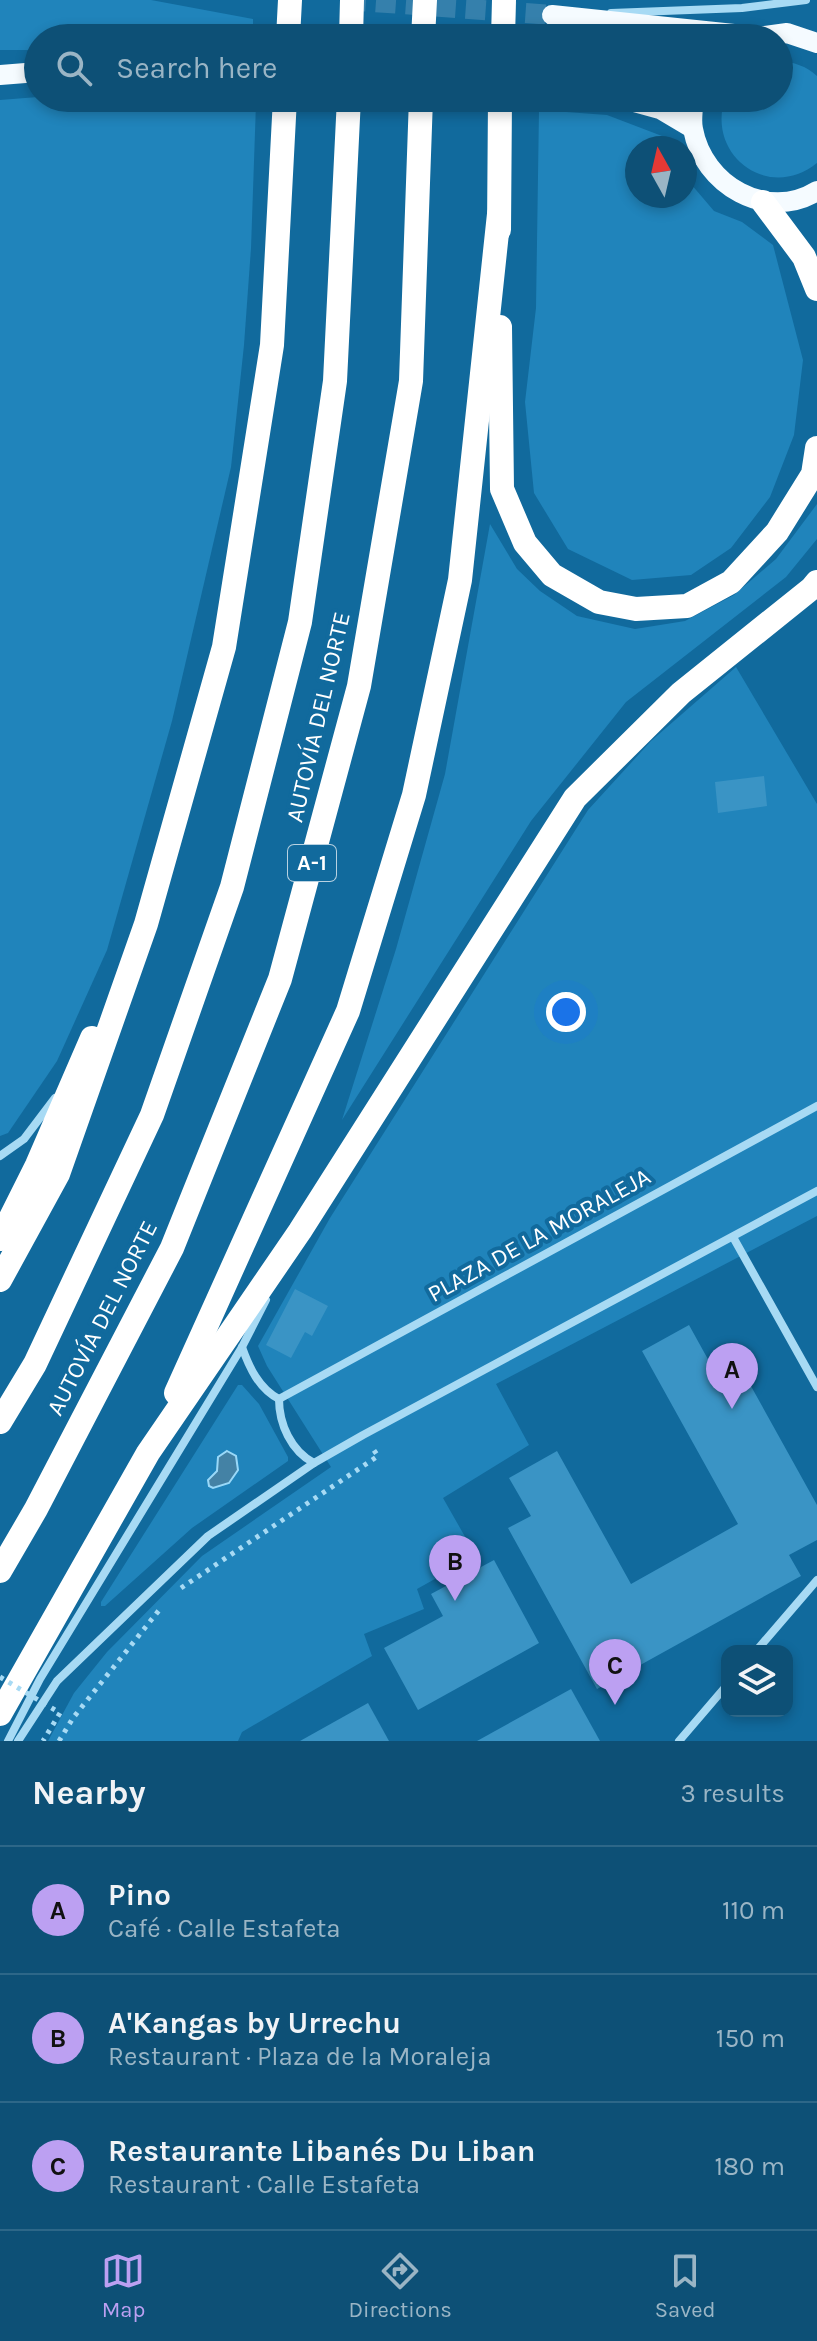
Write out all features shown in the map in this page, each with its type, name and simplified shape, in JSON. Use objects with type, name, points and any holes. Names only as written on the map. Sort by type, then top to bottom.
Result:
[{"type":"highway","points":[[289,24],[290,0]]},
{"type":"highway","points":[[351,24],[352,0]]},
{"type":"highway","points":[[424,24],[425,0]]},
{"type":"highway","points":[[503,24],[504,0]]},
{"type":"highway","points":[[0,1280],[58,1174],[146,924],[224,647],[272,345],[284,112]]},
{"type":"highway","name":"AUTOVÍA DEL NORTE","points":[[0,1422],[35,1364],[152,1115],[232,887],[300,622],[335,381],[348,112]]},
{"type":"highway","name":"AUTOVÍA DEL NORTE","points":[[0,1571],[36,1509],[172,1248],[280,979],[359,686],[411,381],[421,112]]},
{"type":"highway","points":[[500,112],[502,489],[525,543],[552,575],[599,602],[636,609],[687,606],[731,582],[777,532],[813,474],[817,448]]},
{"type":"highway","points":[[763,202],[804,257],[817,289]]},
{"type":"highway","points":[[148,1453],[348,1011],[414,795],[460,580],[499,214]]},
{"type":"highway","points":[[0,1714],[148,1453],[300,1231],[575,798],[681,693],[817,582]]},
{"type":"highway","points":[[0,1239],[37,1165],[75,1072],[146,924]]},
{"type":"main road","points":[[552,15],[633,24]]},
{"type":"main road","points":[[793,35],[817,43]]},
{"type":"main road","points":[[0,75],[24,73]]},
{"type":"main road","points":[[665,112],[692,128]]},
{"type":"main road","points":[[693,112],[692,128],[704,162],[729,188],[763,202],[804,199],[817,191]]},
{"type":"street","points":[[552,15],[742,8],[806,0]]},
{"type":"street","points":[[0,1156],[24,1139],[75,1072]]},
{"type":"street","name":"PLAZA DE LA MORALEJA","points":[[279,1399],[817,1106]]},
{"type":"street","points":[[18,1741],[57,1681],[208,1536],[314,1463],[817,1191]]},
{"type":"street","points":[[8,1741],[40,1679],[242,1347],[300,1231]]},
{"type":"street","points":[[733,1237],[817,1387]]},
{"type":"street","points":[[242,1347],[259,1382],[279,1399],[282,1426],[304,1458],[314,1463]]},
{"type":"street","points":[[761,1645],[817,1580]]},
{"type":"street","points":[[679,1741],[721,1692]]},
{"type":"path","points":[[170,1596],[378,1456],[363,1435]]},
{"type":"path","points":[[59,1741],[73,1718],[161,1608]]},
{"type":"path","points":[[0,1677],[60,1713],[43,1741]]},
{"type":"shaded area","points":[[0,0],[151,0],[253,19],[253,24],[24,24],[24,50],[0,50]]},
{"type":"shaded area","points":[[793,63],[800,65],[817,76],[817,163],[798,174],[780,177],[762,175],[746,167],[733,154],[725,138],[723,112],[793,112]]},
{"type":"shaded area","points":[[24,98],[24,112],[256,112],[251,248],[231,467],[172,721],[107,950],[57,1061],[8,1133],[0,1136],[0,100]]},
{"type":"shaded area","points":[[539,112],[607,115],[662,136],[625,136],[625,208],[697,208],[697,191],[714,211],[742,222],[773,245],[803,360],[794,435],[770,497],[731,548],[691,575],[632,580],[568,549],[534,493],[525,402],[536,308]]},
{"type":"shaded area","points":[[817,504],[817,539],[786,577],[626,702],[531,821],[342,1120],[396,949],[445,774],[490,524],[517,569],[540,591],[577,616],[635,629],[685,621],[734,595],[776,559]]},
{"type":"shaded area","points":[[736,667],[817,804],[817,1216],[496,1384],[529,1445],[443,1498],[476,1556],[417,1589],[424,1609],[364,1634],[372,1656],[242,1732],[238,1741],[48,1741],[74,1693],[107,1652],[202,1556],[331,1467],[267,1366],[258,1346],[330,1218],[588,810],[651,741]]},
{"type":"shaded area","points":[[238,1385],[242,1385],[259,1404],[288,1461],[192,1528],[105,1606],[101,1606],[101,1602]]},
{"type":"shaded area","points":[[227,1451],[236,1456],[238,1470],[229,1483],[213,1488],[208,1480],[217,1471],[218,1457]]},
{"type":"building","points":[[764,776],[767,806],[718,813],[715,782]]},
{"type":"building","points":[[295,1289],[328,1306],[312,1336],[305,1332],[291,1358],[266,1345]]},
{"type":"building","points":[[689,1325],[720,1381],[742,1370],[817,1505],[817,1540],[789,1555],[801,1576],[597,1689],[508,1528],[531,1516],[509,1478],[557,1451],[631,1584],[738,1524],[642,1351]]},
{"type":"building","points":[[494,1560],[539,1643],[418,1710],[384,1648],[443,1616],[431,1594]]},
{"type":"building","points":[[571,1689],[600,1741],[477,1741]]},
{"type":"building","points":[[368,1703],[389,1741],[300,1741]]},
{"type":"tunnel","points":[[346,0],[552,15]]},
{"type":"place","name":"Pino","points":[[732,1409]]},
{"type":"place","name":"A'Kangas by Urrechu","points":[[455,1601]]},
{"type":"place","name":"Restaurante Libanés Du Liban","points":[[615,1705]]}]
